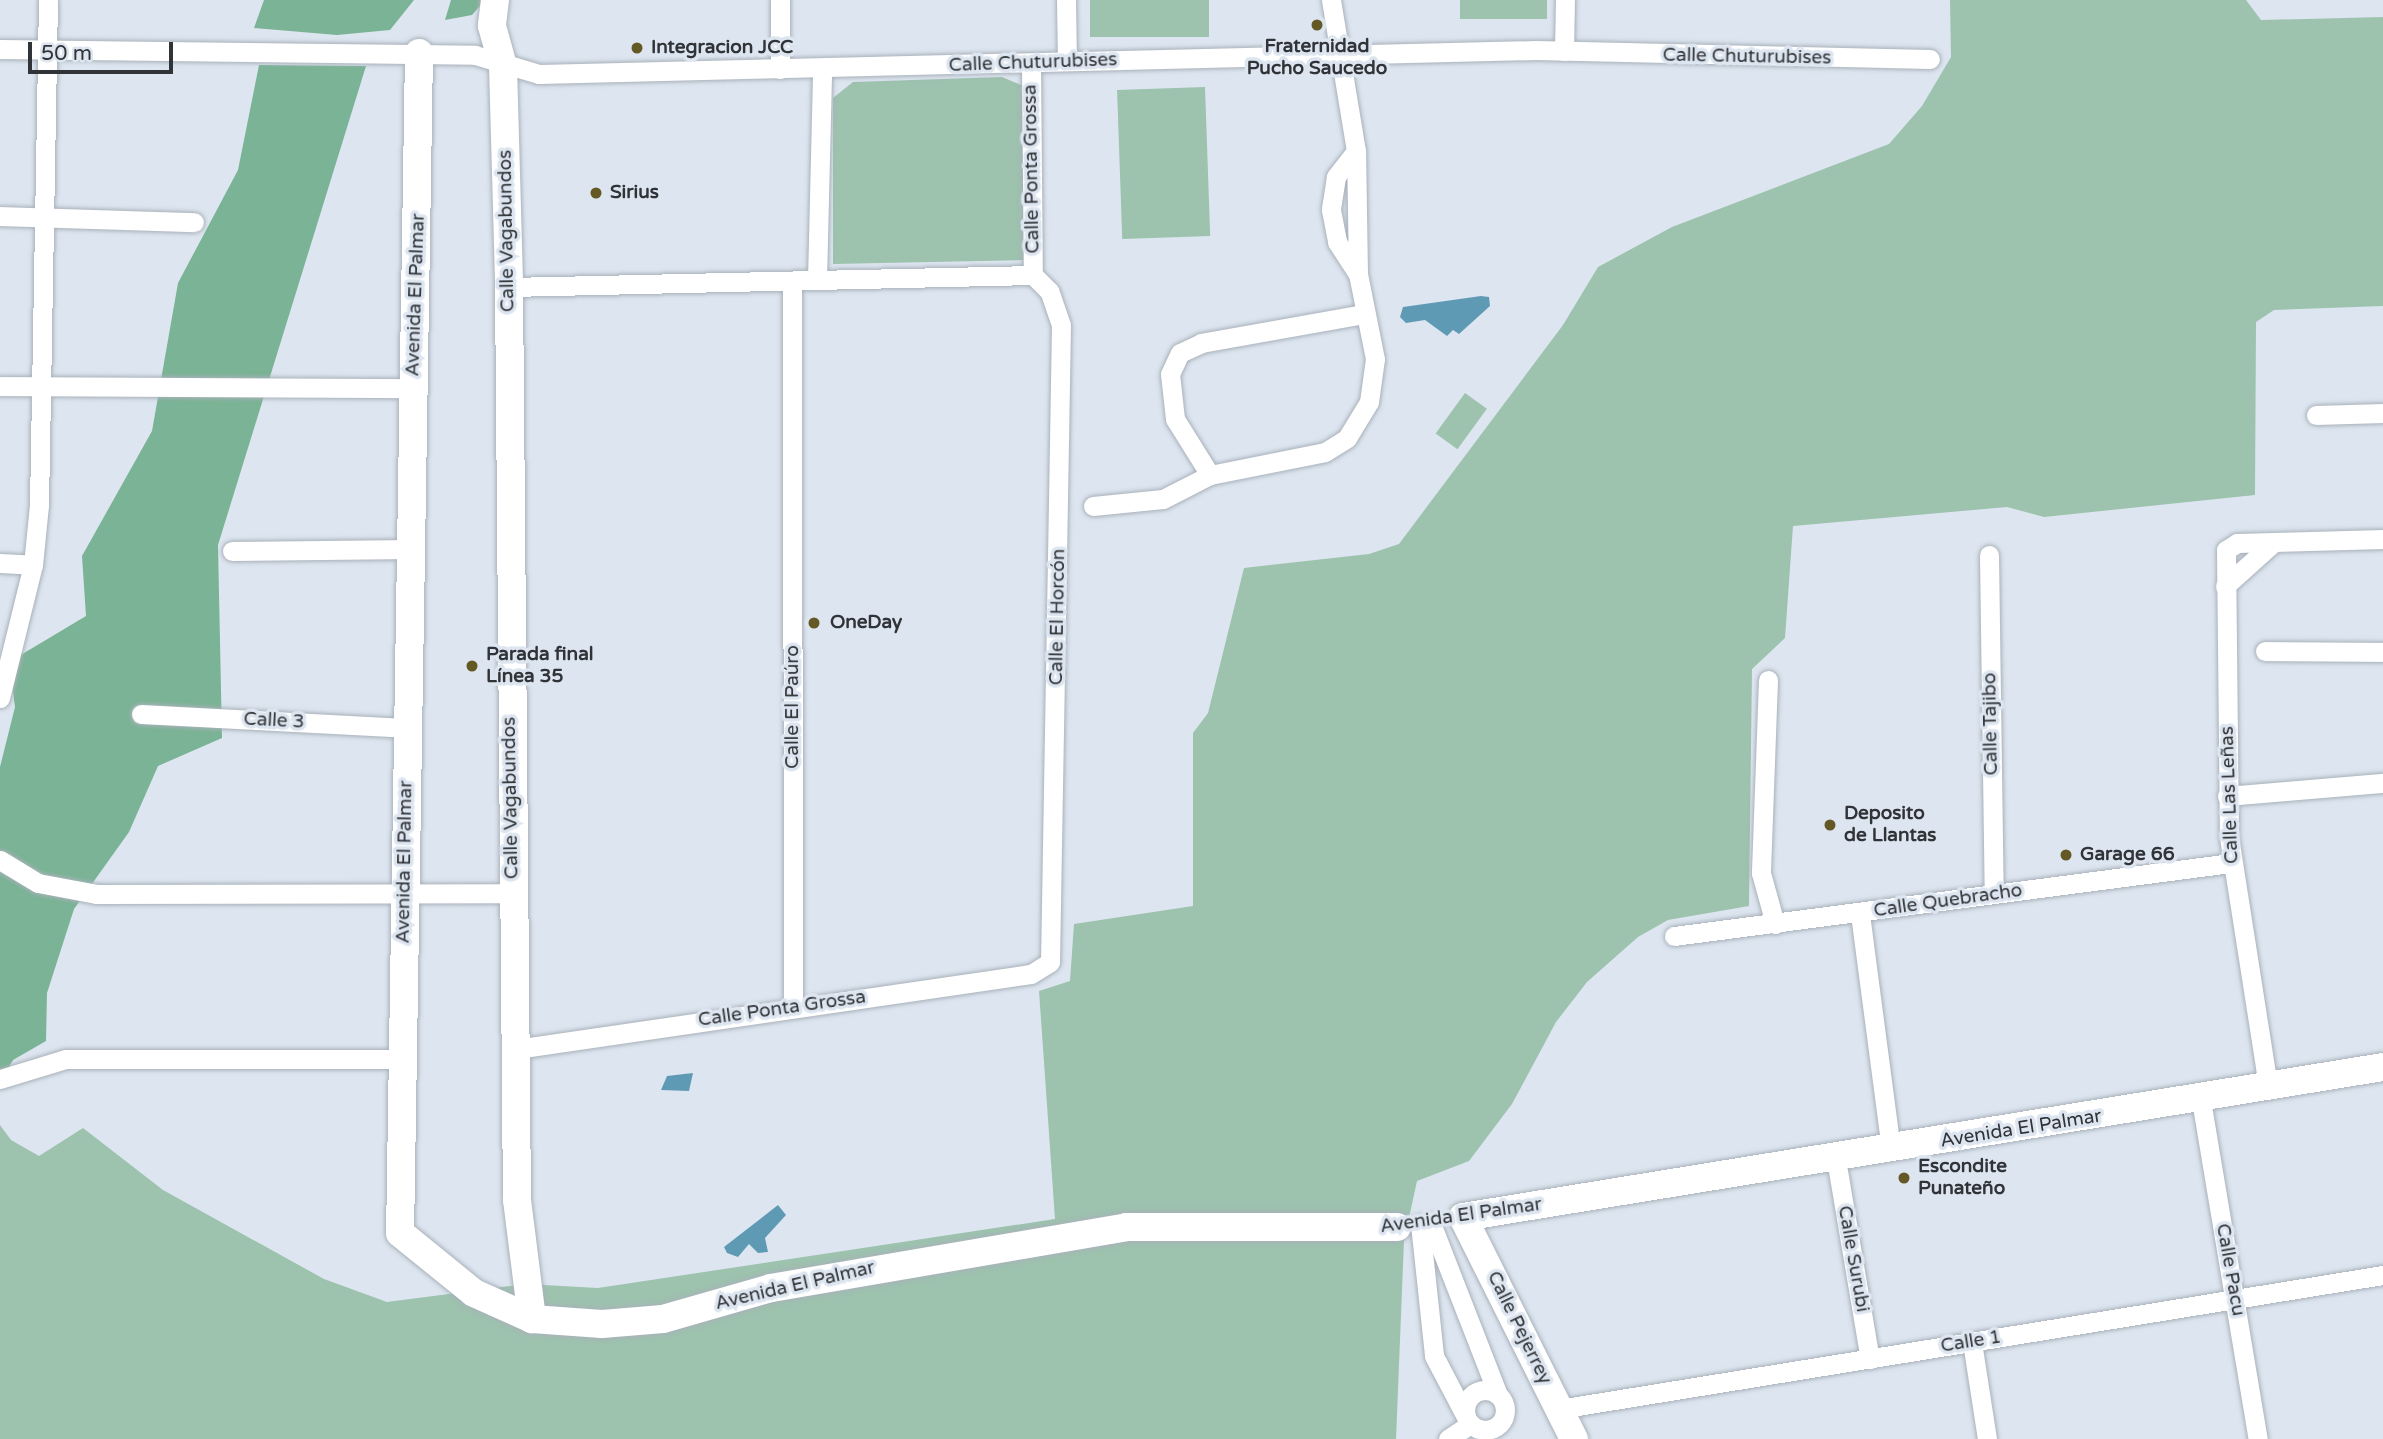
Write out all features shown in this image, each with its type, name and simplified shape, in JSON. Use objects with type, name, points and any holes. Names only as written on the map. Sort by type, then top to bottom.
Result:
[{"type":"street","points":[[0,698],[33,565],[40,386],[48,0]]},
{"type":"street","name":"Calle Vagabundos","points":[[495,0],[492,26],[503,66],[509,287],[518,1229],[531,1319]]},
{"type":"street","points":[[780,0],[780,69]]},
{"type":"street","points":[[1066,0],[1067,61]]},
{"type":"street","points":[[1093,506],[1163,499],[1210,475],[1325,452],[1346,438],[1360,421],[1374,381],[1358,274],[1360,241],[1356,151],[1337,53],[1331,0]]},
{"type":"street","points":[[1564,51],[1565,0]]},
{"type":"street","name":"Calle Chuturubises","points":[[0,49],[475,55],[503,66],[539,74],[822,69],[1337,53],[1564,51],[1930,60]]},
{"type":"street","name":"Avenida El Palmar","points":[[419,53],[413,549],[406,728],[400,1233],[474,1293],[531,1319],[602,1324],[663,1319],[783,1286],[1126,1227],[1416,1225],[2201,1100],[2383,1067]]},
{"type":"street","name":"Calle Ponta Grossa","points":[[1031,63],[1033,275]]},
{"type":"street","points":[[817,280],[822,69]]},
{"type":"street","points":[[1356,151],[1331,194],[1337,243],[1358,274]]},
{"type":"street","points":[[0,216],[44,215],[194,222]]},
{"type":"street","points":[[509,287],[1033,275]]},
{"type":"street","name":"Calle El Horcón","points":[[1033,275],[1053,299],[1061,325],[1054,950],[1046,966]]},
{"type":"street","name":"Calle El Paúro","points":[[792,282],[793,1007]]},
{"type":"street","points":[[1210,475],[1175,419],[1170,374],[1180,353],[1201,343],[1363,314]]},
{"type":"street","points":[[0,386],[413,388]]},
{"type":"street","points":[[2316,415],[2383,413]]},
{"type":"street","name":"Calle Las Leñas","points":[[2268,1086],[2231,863],[2227,796],[2225,586],[2273,543],[2383,539]]},
{"type":"street","points":[[232,551],[413,549]]},
{"type":"street","name":"Calle Tajibo","points":[[1989,555],[1994,893]]},
{"type":"street","points":[[0,563],[33,565]]},
{"type":"street","points":[[2265,651],[2383,652]]},
{"type":"street","points":[[1769,680],[1761,873],[1775,924]]},
{"type":"street","name":"Calle 3","points":[[141,714],[406,728]]},
{"type":"street","points":[[2227,796],[2383,783]]},
{"type":"street","points":[[0,860],[38,883],[96,894],[513,893]]},
{"type":"street","name":"Calle Quebracho","points":[[1891,1150],[1860,914],[1994,893],[2231,863]]},
{"type":"street","points":[[1674,936],[1860,914]]},
{"type":"street","name":"Calle Ponta Grossa","points":[[516,1049],[1031,974],[1046,966]]},
{"type":"street","points":[[0,1079],[66,1059],[402,1059]]},
{"type":"street","name":"Calle Pacu","points":[[2201,1100],[2258,1439]]},
{"type":"street","name":"Calle Surubi","points":[[1836,1159],[1870,1359]]},
{"type":"street","name":"Calle Pejerrey","points":[[1463,1217],[1574,1439]]},
{"type":"street","points":[[1416,1225],[1505,1406],[1503,1432],[1484,1430],[1468,1420],[1434,1356],[1416,1225]]},
{"type":"street","name":"Calle 1","points":[[1559,1409],[2383,1275]]},
{"type":"street","points":[[1972,1342],[1987,1439]]},
{"type":"street","points":[[1448,1439],[1468,1420],[1470,1396],[1484,1390],[1498,1395]]},
{"type":"green space","points":[[264,0],[414,0],[390,30],[337,35],[254,28]]},
{"type":"green space","points":[[451,0],[485,0],[472,15],[445,20]]},
{"type":"green space","points":[[1090,0],[1209,0],[1209,37],[1090,37]]},
{"type":"green space","points":[[1460,0],[1547,0],[1547,19],[1460,19]]},
{"type":"green space","points":[[1950,0],[2246,0],[2261,20],[2383,17],[2383,306],[2274,310],[2256,322],[2255,495],[2044,517],[2007,507],[1793,526],[1785,638],[1752,669],[1749,906],[1668,920],[1638,937],[1587,982],[1556,1022],[1512,1104],[1469,1161],[1417,1181],[1404,1241],[1396,1439],[0,1439],[0,1125],[11,1140],[39,1156],[83,1128],[163,1190],[324,1279],[387,1302],[526,1284],[598,1288],[1055,1219],[1039,991],[1070,981],[1074,924],[1193,906],[1193,733],[1208,713],[1244,568],[1369,554],[1399,544],[1563,325],[1598,267],[1672,227],[1889,144],[1922,106],[1951,57]]},
{"type":"green space","points":[[259,65],[366,66],[218,545],[222,738],[158,766],[129,832],[74,909],[47,993],[46,1041],[13,1060],[0,1083],[0,767],[15,707],[9,662],[86,616],[82,556],[152,431],[178,283],[238,170]]},
{"type":"green space","points":[[1002,77],[1026,87],[1029,260],[833,264],[833,98],[853,82]]},
{"type":"green space","points":[[1205,87],[1210,236],[1122,239],[1117,90]]},
{"type":"green space","points":[[1465,393],[1487,409],[1457,449],[1436,433]]},
{"type":"water","points":[[1489,297],[1490,306],[1459,334],[1453,330],[1447,336],[1425,320],[1406,323],[1400,317],[1403,307]]},
{"type":"water","points":[[693,1073],[689,1091],[661,1090],[667,1076]]},
{"type":"water","points":[[778,1205],[786,1215],[765,1238],[768,1252],[758,1253],[749,1244],[738,1257],[727,1253],[724,1247]]},
{"type":"place","name":"Fraternidad Pucho Saucedo","points":[[1317,25]]},
{"type":"place","name":"Integracion JCC","points":[[637,48]]},
{"type":"place","name":"Sirius","points":[[596,193]]},
{"type":"place","name":"OneDay","points":[[814,623]]},
{"type":"place","name":"Parada final Línea 35","points":[[472,666]]},
{"type":"place","name":"Deposito de Llantas","points":[[1830,825]]},
{"type":"place","name":"Garage 66","points":[[2066,855]]},
{"type":"place","name":"Escondite Punateño","points":[[1904,1178]]}]
